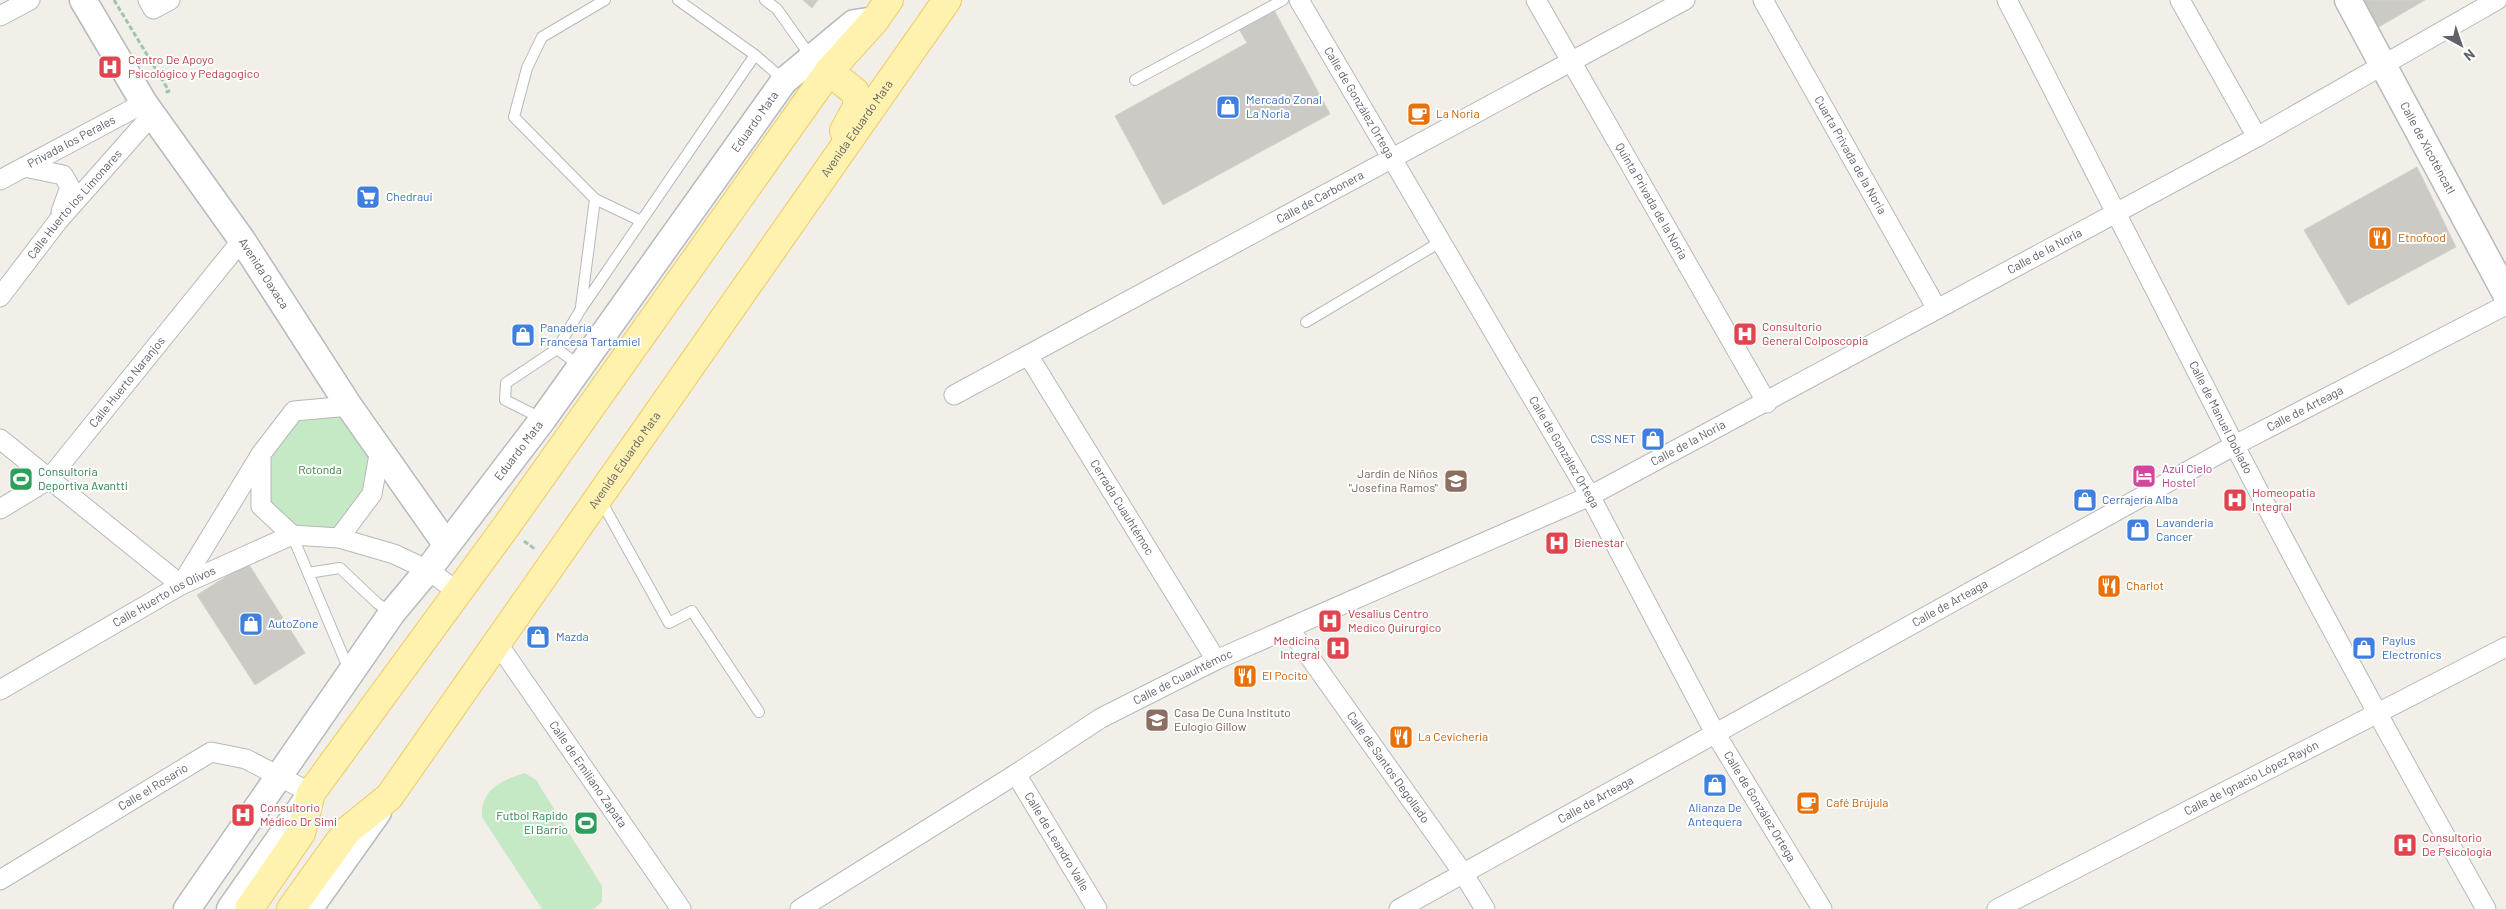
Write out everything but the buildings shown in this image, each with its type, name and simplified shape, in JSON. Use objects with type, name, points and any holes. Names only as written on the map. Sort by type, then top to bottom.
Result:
[{"type":"main road","name":"Avenida Eduardo Mata","points":[[292,909],[347,831],[389,796],[947,0]]},
{"type":"main road","points":[[250,909],[300,833],[311,793],[458,592],[820,64],[882,10]]},
{"type":"main road","points":[[792,222],[801,188],[850,124],[858,106],[855,92],[820,64]]},
{"type":"street","points":[[0,16],[30,0]]},
{"type":"street","name":"Avenida Oaxaca","points":[[83,0],[148,109],[242,240],[349,406],[446,544]]},
{"type":"street","points":[[150,5],[170,0]]},
{"type":"street","name":"Calle de González Ortega","points":[[1299,0],[1590,496],[1715,733],[1822,909]]},
{"type":"street","name":"Quinta Privada de la Noria","points":[[1536,0],[1767,403]]},
{"type":"street","name":"Calle de Carbonera","points":[[954,395],[1685,0]]},
{"type":"street","name":"Cuarta Privada de la Noria","points":[[1763,0],[1937,308]]},
{"type":"street","name":"Calle de Manuel Doblado","points":[[2007,0],[2117,210],[2235,445],[2377,713],[2486,909]]},
{"type":"street","points":[[2180,0],[2256,136]]},
{"type":"street","name":"Calle de Xicoténcatl","points":[[2348,0],[2506,294]]},
{"type":"street","name":"Calle de la Noria","points":[[1590,496],[1767,403],[1937,308],[2256,136],[2497,0]]},
{"type":"street","name":"Eduardo Mata","points":[[186,909],[392,613],[428,570],[543,419],[784,81],[820,64]]},
{"type":"street","name":"Privada los Perales","points":[[0,180],[148,109]]},
{"type":"street","name":"Calle Huerto los Limonares","points":[[0,297],[58,220],[148,109]]},
{"type":"street","points":[[24,167],[63,176],[70,187],[58,220]]},
{"type":"street","name":"Calle Huerto Naranjos","points":[[0,509],[48,480],[242,240]]},
{"type":"street","name":"Calle de Arteaga","points":[[1398,909],[2235,445],[2506,305]]},
{"type":"street","name":"Cerrada Cuauhtémoc","points":[[1028,355],[1216,660]]},
{"type":"street","points":[[0,439],[48,480],[181,585],[261,454],[294,411],[349,406]]},
{"type":"street","points":[[338,538],[372,494],[380,448]]},
{"type":"street","points":[[261,454],[261,506],[292,535]]},
{"type":"street","name":"Calle de Cuauhtémoc","points":[[800,909],[1016,774],[1101,718],[1216,660],[1590,496]]},
{"type":"street","name":"Calle Huerto los Olivos","points":[[0,690],[181,585],[292,535],[338,538],[394,554],[428,570],[458,592]]},
{"type":"street","name":"Calle de Santos Degollado","points":[[1289,628],[1464,872],[1485,909]]},
{"type":"street","name":"Calle de Emiliano Zapata","points":[[496,641],[681,909]]},
{"type":"street","name":"Calle de Ignacio López Rayón","points":[[1997,909],[2506,647]]},
{"type":"street","name":"Calle el Rosario","points":[[0,880],[211,752],[246,759],[311,793]]},
{"type":"street","name":"Calle de Leandro Valle","points":[[1016,774],[1097,909]]},
{"type":"street","points":[[230,909],[311,793]]},
{"type":"street","points":[[309,909],[389,796]]},
{"type":"lane","points":[[605,0],[542,37],[527,68],[514,117],[595,199],[641,221]]},
{"type":"lane","points":[[678,0],[755,55],[784,81]]},
{"type":"lane","points":[[766,0],[778,9],[820,64]]},
{"type":"lane","points":[[1135,80],[1283,0]]},
{"type":"lane","points":[[543,419],[505,400],[506,383],[557,349],[581,309],[755,55]]},
{"type":"lane","points":[[581,309],[595,199]]},
{"type":"lane","points":[[1306,322],[1442,241]]},
{"type":"lane","points":[[557,349],[580,366]]},
{"type":"lane","points":[[598,496],[669,623],[692,611],[759,712]]},
{"type":"lane","points":[[292,535],[351,674]]},
{"type":"lane","points":[[308,573],[340,568],[377,603],[392,613]]},
{"type":"green space","name":"Rotonda","points":[[350,408],[377,450],[371,494],[335,532],[295,531],[264,505],[263,457],[296,413]]},
{"type":"green space","points":[[525,773],[536,780],[602,886],[602,902],[593,909],[542,909],[482,817],[482,808],[489,793],[508,779]]},
{"type":"place","name":"Centro De Apoyo Psicológico y Pedagogico","points":[[110,67]]},
{"type":"place","name":"Mercado Zonal La Noria","points":[[1228,107]]},
{"type":"place","name":"La Noria","points":[[1419,114]]},
{"type":"place","name":"Chedraui","points":[[368,197]]},
{"type":"place","name":"Etnofood","points":[[2380,238]]},
{"type":"place","name":"Consultorio General Colposcopia","points":[[1745,334]]},
{"type":"place","name":"Panadería Francesa Tartamiel","points":[[523,335]]},
{"type":"place","name":"CSS NET","points":[[1653,439]]},
{"type":"place","name":"Azul Cielo Hostel","points":[[2144,476]]},
{"type":"place","name":"Consultoria Deportiva Avantti","points":[[21,479]]},
{"type":"place","name":"Jardín de Niños \"Josefina Ramos\"","points":[[1456,481]]},
{"type":"place","name":"Cerrajería Alba","points":[[2085,500]]},
{"type":"place","name":"Homeopatia Integral","points":[[2235,500]]},
{"type":"place","name":"Lavanderia Cancer","points":[[2138,530]]},
{"type":"place","name":"Bienestar","points":[[1557,543]]},
{"type":"place","name":"Charlot","points":[[2109,586]]},
{"type":"place","name":"Vesalius Centro Medico Quirurgico","points":[[1330,621]]},
{"type":"place","name":"AutoZone","points":[[251,624]]},
{"type":"place","name":"Mazda","points":[[538,637]]},
{"type":"place","name":"Medicina Integral","points":[[1338,648]]},
{"type":"place","name":"Paylus Electronics","points":[[2364,648]]},
{"type":"place","name":"El Pocito","points":[[1245,676]]},
{"type":"place","name":"Casa De Cuna Instituto Eulogio Gillow","points":[[1157,720]]},
{"type":"place","name":"La Cevicheria","points":[[1401,737]]},
{"type":"place","name":"Alianza De Antequera","points":[[1715,785]]},
{"type":"place","name":"Café Brújula","points":[[1808,803]]},
{"type":"place","name":"Consultorio Médico Dr Simi","points":[[243,815]]},
{"type":"place","name":"Futbol Rapido El Barrio","points":[[586,823]]},
{"type":"place","name":"Consultorio De Psicologia","points":[[2405,845]]}]
